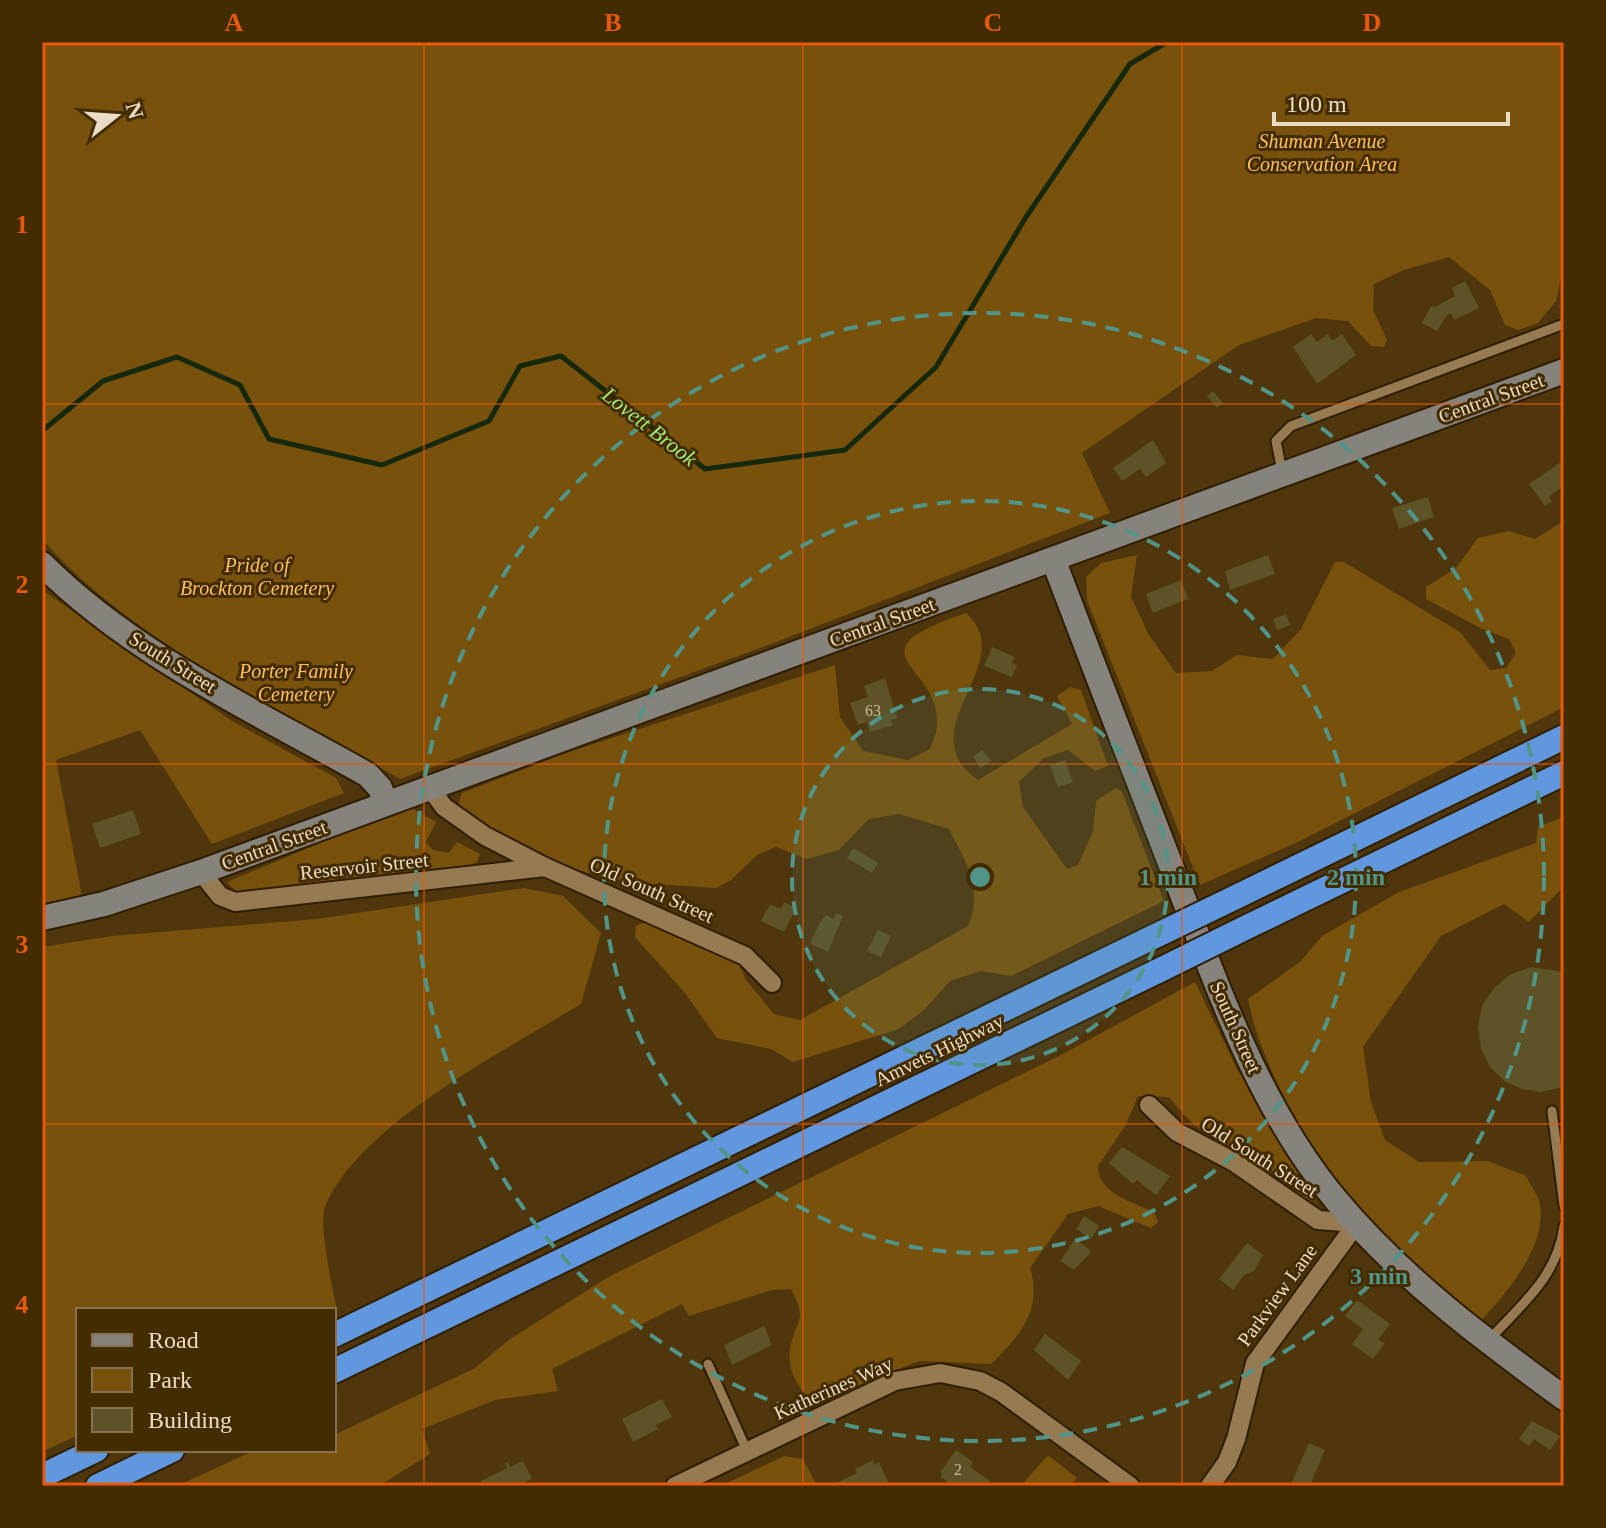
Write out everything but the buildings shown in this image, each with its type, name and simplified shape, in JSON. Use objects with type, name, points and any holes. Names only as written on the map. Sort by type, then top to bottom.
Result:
[{"type":"highway","name":"Amvets Highway","points":[[336,1334],[1564,737]]},
{"type":"highway","name":"Amvets Highway","points":[[336,1370],[1564,773]]},
{"type":"highway","points":[[42,1476],[92,1452]]},
{"type":"highway","points":[[98,1486],[168,1452]]},
{"type":"street","name":"Central Street","points":[[42,918],[128,897],[201,872],[1564,371]]},
{"type":"street","name":"South Street","points":[[1053,559],[1231,1019],[1283,1121],[1322,1181],[1357,1223],[1437,1302],[1564,1398]]},
{"type":"street","name":"South Street","points":[[42,564],[96,611],[153,651],[368,775],[380,788],[386,804]]},
{"type":"street","points":[[430,788],[444,807],[485,836],[489,860],[480,872],[469,876]]},
{"type":"street","name":"Old South Street","points":[[485,836],[545,867],[745,956],[772,983]]},
{"type":"street","name":"Reservoir Street","points":[[201,872],[220,896],[235,902],[545,867]]},
{"type":"street","name":"Old South Street","points":[[1149,1105],[1177,1132],[1234,1162],[1318,1220],[1357,1223]]},
{"type":"street","name":"Parkview Lane","points":[[1210,1486],[1227,1462],[1236,1439],[1255,1363],[1357,1223]]},
{"type":"street","name":"Katherines Way","points":[[675,1486],[895,1381],[940,1373],[969,1378],[1001,1392],[1130,1486]]},
{"type":"lane","points":[[1283,474],[1276,441],[1291,426],[1564,324]]},
{"type":"lane","points":[[1552,1111],[1564,1206]]},
{"type":"lane","points":[[1487,1342],[1543,1282],[1561,1252],[1564,1226]]},
{"type":"lane","points":[[708,1364],[747,1451]]},
{"type":"green space","points":[[42,42],[1564,42],[1564,264],[1556,301],[1538,323],[1518,330],[1505,325],[1490,290],[1449,257],[1404,270],[1374,284],[1373,310],[1387,340],[1384,347],[1371,346],[1348,321],[1316,318],[1239,345],[1082,453],[1110,513],[763,647],[400,779],[258,700],[164,642],[120,611],[42,539]]},
{"type":"green space","points":[[1562,522],[1564,707],[1300,841],[1200,885],[1087,600],[1086,577],[1101,563],[1137,555],[1131,597],[1149,635],[1176,673],[1212,671],[1237,655],[1273,659],[1301,629],[1335,562],[1344,562],[1460,632],[1490,670],[1506,668],[1516,653],[1509,639],[1480,628],[1426,599],[1426,587],[1456,568],[1478,538],[1509,531],[1535,539]]},
{"type":"green space","points":[[42,590],[232,721],[336,778],[344,793],[212,844],[140,730],[56,760],[82,896],[42,904]]},
{"type":"green space","points":[[966,613],[980,632],[981,653],[957,718],[954,740],[959,760],[978,780],[1072,724],[1057,696],[1070,687],[1081,690],[1108,766],[1095,771],[1068,750],[1044,758],[1019,782],[1023,807],[1067,869],[1078,865],[1093,831],[1096,801],[1116,788],[1122,792],[1164,901],[1011,976],[981,971],[950,981],[924,1010],[899,1029],[793,1062],[771,1049],[717,1038],[685,993],[635,937],[636,926],[644,922],[736,958],[746,980],[774,1014],[800,1020],[968,926],[974,888],[967,864],[949,829],[899,814],[869,819],[839,850],[807,859],[776,847],[757,855],[731,880],[716,888],[623,882],[571,868],[486,825],[458,806],[462,793],[569,752],[835,665],[840,717],[863,751],[908,760],[930,749],[937,725],[935,705],[908,662],[905,651],[911,639],[930,627]]},
{"type":"green space","points":[[413,809],[436,822],[426,842],[433,850],[449,853],[457,842],[480,854],[477,862],[467,867],[238,893],[227,882],[396,811]]},
{"type":"green space","points":[[1564,817],[1564,886],[1529,922],[1504,904],[1441,936],[1363,1047],[1371,1102],[1385,1140],[1419,1162],[1488,1161],[1526,1176],[1538,1198],[1540,1222],[1530,1255],[1510,1287],[1476,1326],[1382,1237],[1319,1157],[1282,1093],[1256,1029],[1248,999],[1301,961],[1322,936],[1399,892],[1536,843],[1538,827]]},
{"type":"green space","points":[[524,888],[563,896],[601,933],[581,1004],[437,1092],[368,1147],[342,1177],[323,1215],[337,1310],[76,1308],[76,1436],[42,1452],[42,947],[112,936],[317,919]]},
{"type":"green space","points":[[1195,982],[1237,1069],[1313,1188],[1316,1202],[1299,1195],[1274,1175],[1205,1133],[1169,1097],[1138,1096],[1126,1125],[1098,1166],[1104,1184],[1110,1190],[1154,1212],[1158,1222],[1151,1228],[1098,1206],[1068,1214],[1030,1268],[1033,1297],[1026,1321],[991,1364],[919,1361],[815,1403],[802,1390],[790,1365],[790,1347],[800,1316],[798,1304],[791,1289],[772,1290],[689,1316],[682,1304],[552,1369],[558,1391],[495,1400],[422,1429],[430,1454],[379,1486],[177,1486],[251,1452],[336,1452],[336,1434],[475,1368],[510,1339],[610,1276],[1059,1056]]},
{"type":"green space","points":[[1048,1455],[1077,1478],[1069,1486],[1021,1486]]},
{"type":"green space","points":[[784,1456],[803,1459],[817,1486],[721,1486]]},
{"type":"waterway","name":"Lovett Brook","points":[[42,431],[103,381],[177,357],[240,385],[269,439],[382,465],[489,421],[520,366],[561,356],[705,469],[845,450],[936,367],[1026,217],[1130,64],[1167,42]]},
{"type":"park label","name":"Shuman Avenue Conservation Area","points":[[1322,152]]},
{"type":"park label","name":"Pride of Brockton Cemetery","points":[[257,576]]},
{"type":"park label","name":"Porter Family Cemetery","points":[[296,682]]}]
